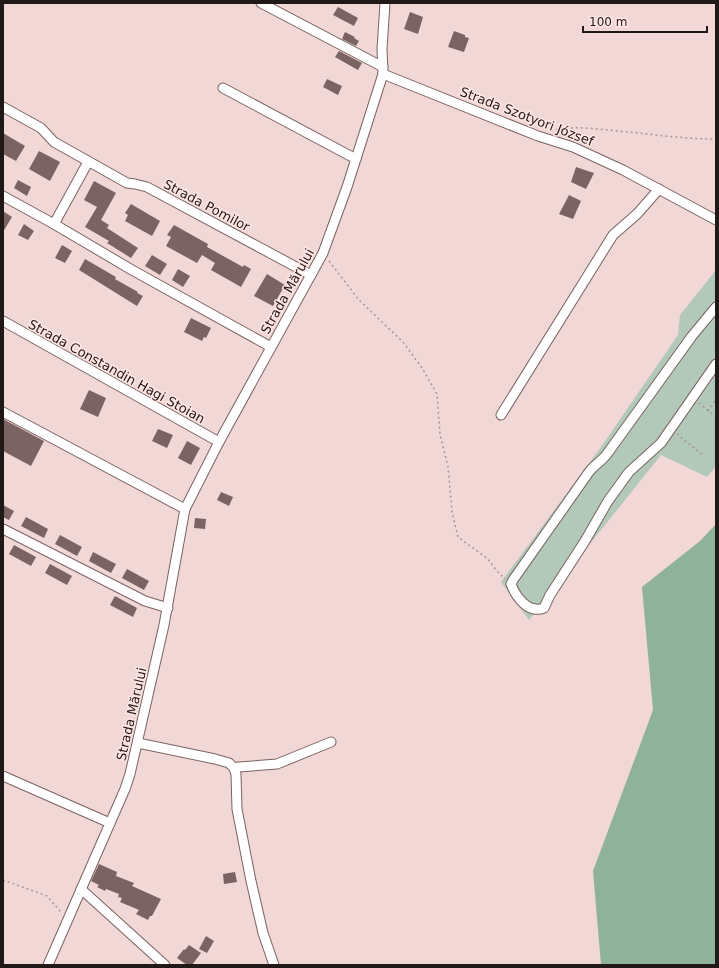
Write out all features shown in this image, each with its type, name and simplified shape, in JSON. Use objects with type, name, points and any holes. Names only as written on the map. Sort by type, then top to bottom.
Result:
[{"type":"street","name":"Strada Szotyori József","points":[[261,3],[383,71],[538,136],[573,147],[623,170],[716,220]]},
{"type":"street","points":[[383,71],[382,49],[385,3]]},
{"type":"street","name":"Strada Mărului","points":[[48,965],[125,790],[138,743],[168,608],[185,509],[219,442],[323,253],[356,159],[383,71]]},
{"type":"street","points":[[222,88],[356,159]]},
{"type":"street","name":"Strada Pomilor","points":[[3,107],[41,128],[54,142],[126,183],[147,187],[311,276]]},
{"type":"street","points":[[54,224],[88,162]]},
{"type":"street","points":[[501,415],[613,235],[637,214],[659,189]]},
{"type":"street","points":[[3,196],[271,347]]},
{"type":"street","points":[[716,308],[692,336],[607,454],[589,472],[511,584],[514,594],[522,603],[533,609],[539,610],[544,608],[550,595],[585,541],[608,501],[629,472],[661,443],[716,364]]},
{"type":"street","name":"Strada Constandin Hagi Stoian","points":[[3,321],[219,442]]},
{"type":"street","points":[[3,412],[185,509]]},
{"type":"street","points":[[3,529],[145,601],[168,608]]},
{"type":"street","points":[[234,768],[277,764],[331,742]]},
{"type":"street","points":[[138,743],[215,759],[228,763],[234,768],[236,774],[237,810],[249,874],[263,933],[274,965]]},
{"type":"street","points":[[3,776],[110,823]]},
{"type":"street","points":[[81,889],[162,964]]},
{"type":"path","points":[[538,136],[561,128],[577,128],[697,139],[716,139]]},
{"type":"path","points":[[323,253],[360,300],[403,342],[422,368],[437,394],[440,434],[448,466],[452,512],[458,537],[488,559],[496,570],[511,584]]},
{"type":"path","points":[[693,398],[716,417]]},
{"type":"path","points":[[708,411],[716,400]]},
{"type":"path","points":[[671,429],[704,456]]},
{"type":"path","points":[[3,880],[46,896],[60,911],[70,914]]},
{"type":"green space","points":[[716,270],[716,466],[707,477],[661,455],[529,620],[501,582],[601,447],[678,335],[680,315]]},
{"type":"green space","points":[[716,524],[716,965],[601,965],[593,871],[653,710],[642,587],[700,541]]},
{"type":"building","points":[[338,7],[358,18],[354,26],[333,15]]},
{"type":"building","points":[[410,12],[423,17],[418,34],[404,29]]},
{"type":"building","points":[[454,31],[469,38],[464,52],[448,47]]},
{"type":"building","points":[[345,32],[355,37],[354,38],[359,41],[356,46],[342,39]]},
{"type":"building","points":[[339,51],[362,63],[358,70],[335,57]]},
{"type":"building","points":[[327,79],[342,86],[338,95],[323,87]]},
{"type":"building","points":[[3,133],[25,146],[16,161],[3,154]]},
{"type":"building","points":[[39,151],[60,162],[50,181],[29,169]]},
{"type":"building","points":[[576,167],[594,173],[586,189],[571,182]]},
{"type":"building","points":[[18,180],[31,187],[27,196],[14,188]]},
{"type":"building","points":[[94,181],[116,193],[101,220],[109,225],[107,228],[138,248],[131,258],[107,243],[109,241],[85,227],[97,207],[84,200]]},
{"type":"building","points":[[569,195],[581,201],[573,219],[559,214]]},
{"type":"building","points":[[131,204],[160,221],[152,236],[125,221],[128,215],[125,213]]},
{"type":"building","points":[[3,211],[12,217],[3,232]]},
{"type":"building","points":[[24,224],[34,231],[28,240],[18,235]]},
{"type":"building","points":[[174,225],[208,244],[207,247],[243,267],[244,265],[251,269],[241,287],[211,270],[215,263],[202,255],[197,263],[166,246],[171,237],[167,235]]},
{"type":"building","points":[[62,245],[72,251],[65,263],[55,258]]},
{"type":"building","points":[[152,255],[167,264],[160,275],[145,266]]},
{"type":"building","points":[[85,259],[116,277],[115,279],[143,296],[137,306],[79,270]]},
{"type":"building","points":[[178,269],[190,276],[183,287],[172,280]]},
{"type":"building","points":[[267,274],[285,285],[273,306],[254,296]]},
{"type":"building","points":[[191,318],[211,328],[206,338],[204,337],[202,341],[184,332]]},
{"type":"building","points":[[89,390],[106,398],[98,417],[80,409]]},
{"type":"building","points":[[3,419],[44,441],[31,466],[3,451]]},
{"type":"building","points":[[158,429],[173,435],[167,448],[152,441]]},
{"type":"building","points":[[187,441],[200,448],[191,465],[178,458]]},
{"type":"building","points":[[221,492],[233,497],[229,506],[217,500]]},
{"type":"building","points":[[3,505],[14,511],[9,520],[3,517]]},
{"type":"building","points":[[26,517],[48,529],[44,538],[21,526]]},
{"type":"building","points":[[195,518],[206,519],[205,529],[194,528]]},
{"type":"building","points":[[60,535],[82,547],[77,556],[55,544]]},
{"type":"building","points":[[14,545],[36,557],[31,566],[9,554]]},
{"type":"building","points":[[93,552],[116,564],[111,573],[89,561]]},
{"type":"building","points":[[50,564],[72,576],[67,585],[45,573]]},
{"type":"building","points":[[127,569],[149,581],[144,590],[122,578]]},
{"type":"building","points":[[115,596],[137,608],[133,617],[110,605]]},
{"type":"building","points":[[99,864],[117,872],[116,876],[134,883],[132,886],[161,899],[152,916],[150,916],[148,920],[136,914],[139,910],[120,902],[122,898],[118,897],[119,894],[106,889],[105,891],[97,887],[99,885],[91,881]]},
{"type":"building","points":[[235,872],[237,882],[224,884],[223,874]]},
{"type":"building","points":[[206,936],[214,941],[207,953],[199,949]]},
{"type":"building","points":[[189,945],[201,953],[192,965],[187,965],[177,958]]}]
